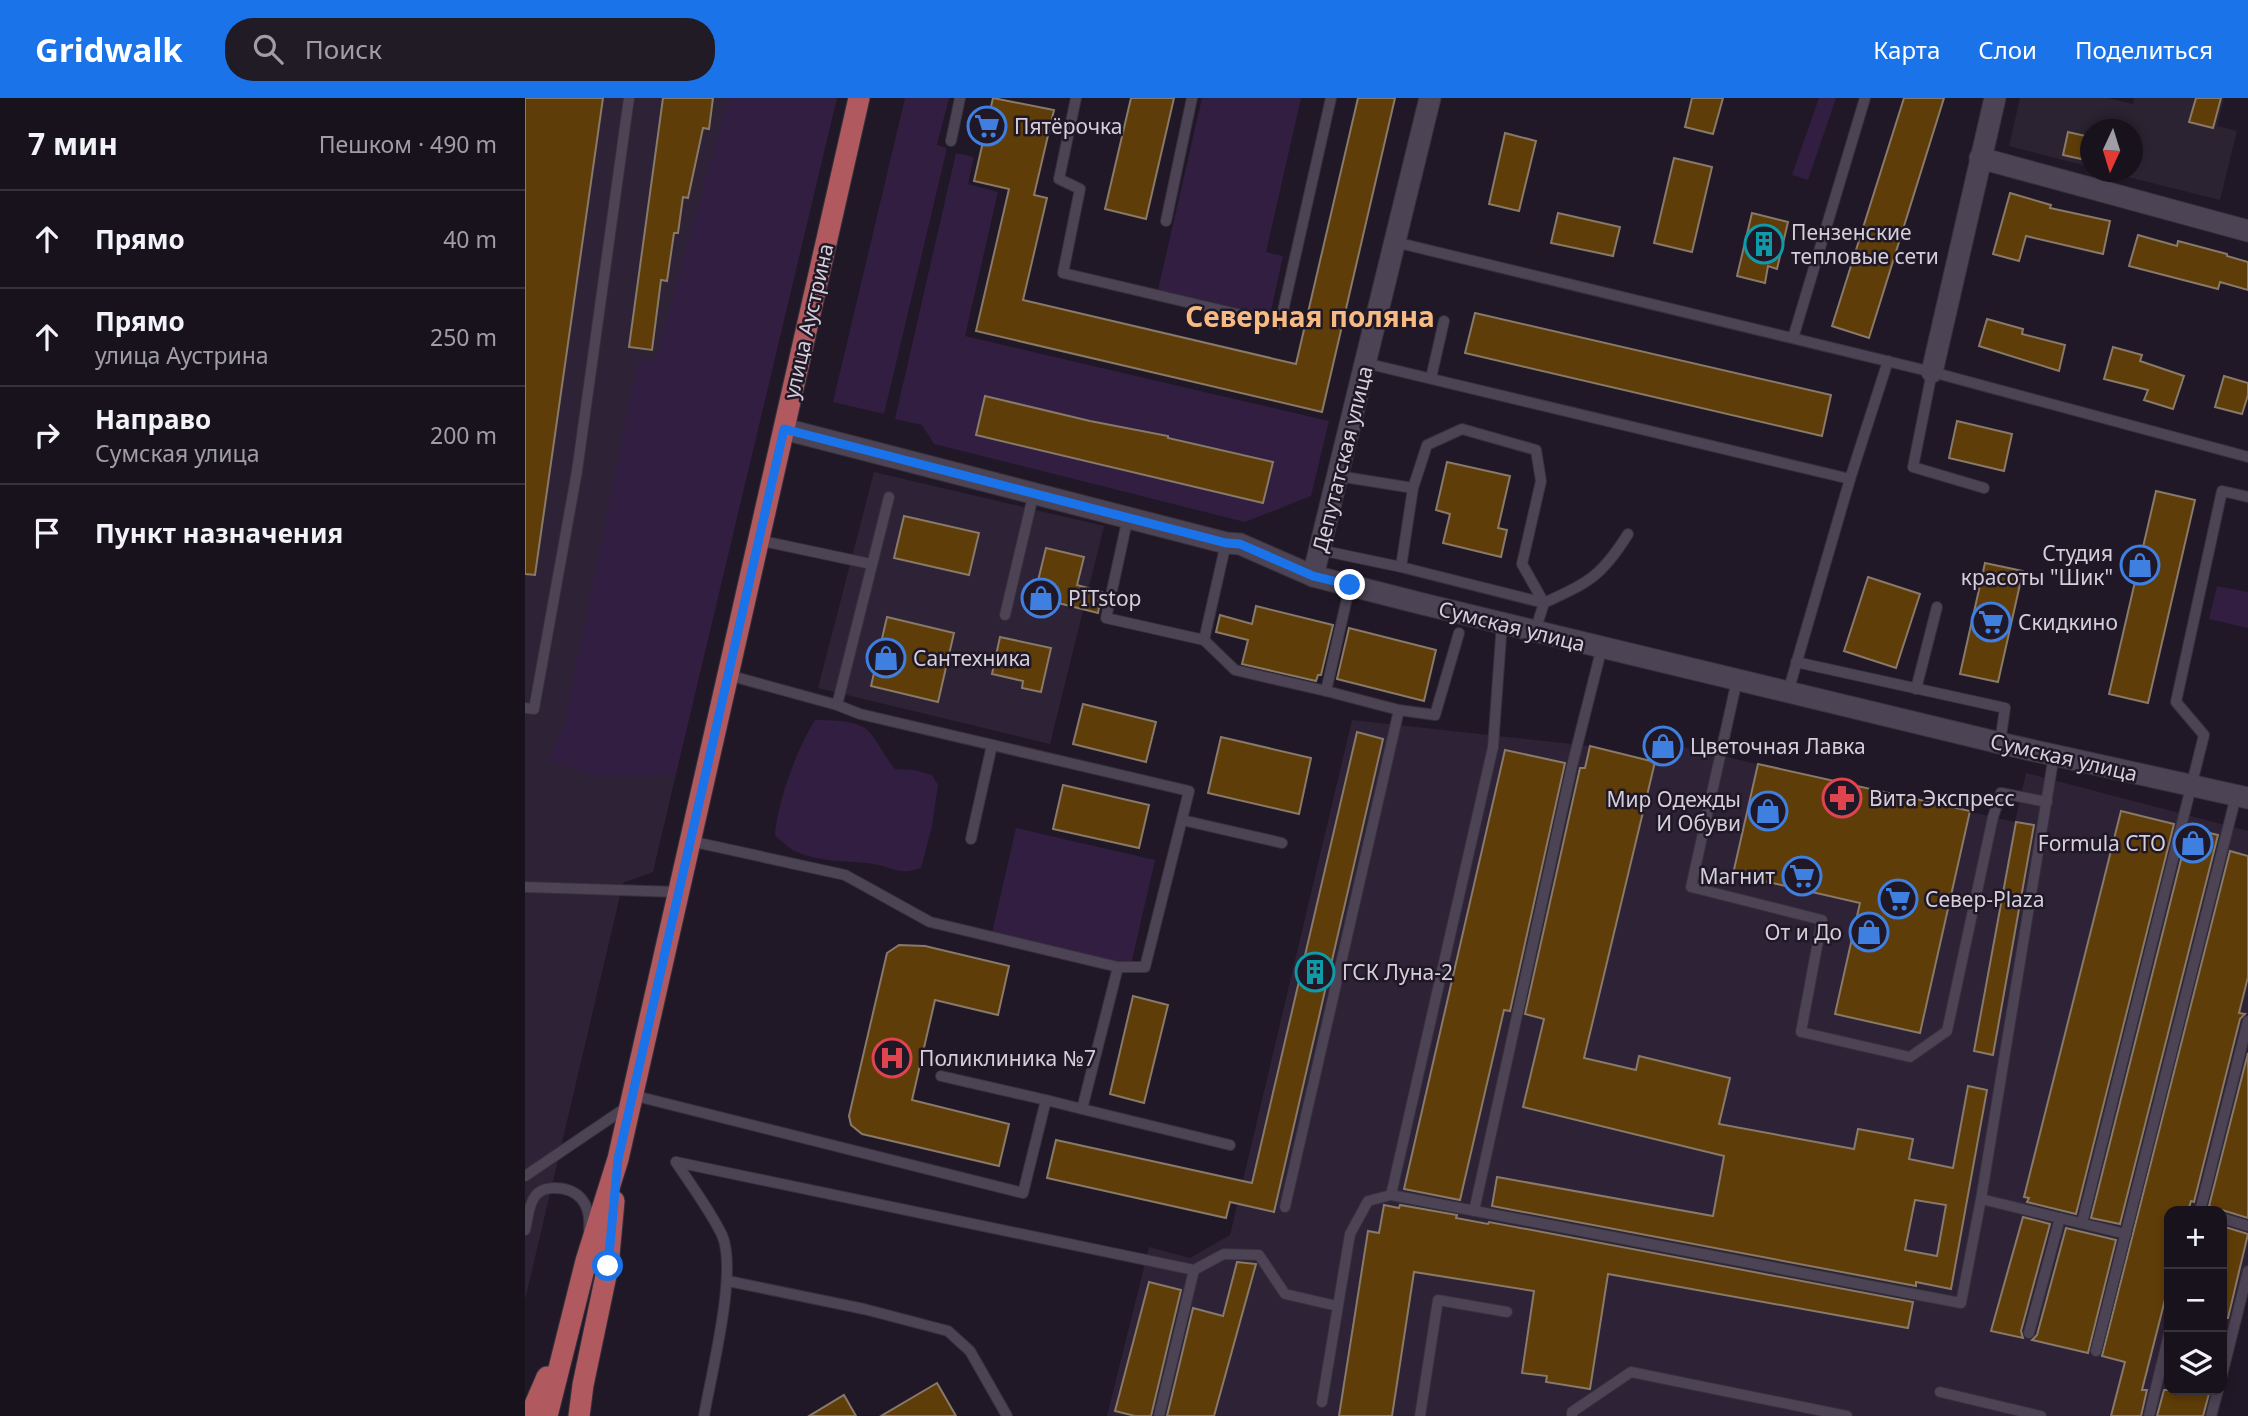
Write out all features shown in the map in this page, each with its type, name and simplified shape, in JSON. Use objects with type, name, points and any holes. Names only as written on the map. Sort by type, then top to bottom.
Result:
[{"type":"main road","name":"улица Аустрина","points":[[618,1159],[859,98]]},
{"type":"main road","points":[[547,1416],[586,1261],[618,1159]]},
{"type":"main road","points":[[579,1416],[588,1356],[608,1266],[618,1159]]},
{"type":"main road","points":[[530,1416],[573,1317]]},
{"type":"main road","points":[[587,1416],[588,1356]]},
{"type":"street","name":"Депутатская улица","points":[[1313,576],[1430,98]]},
{"type":"street","points":[[1932,372],[1995,98]]},
{"type":"street","points":[[1980,158],[2248,231]]},
{"type":"street","name":"Сумская улица","points":[[784,429],[1226,543],[1240,544],[1313,576],[2000,743],[2245,797]]},
{"type":"lane","points":[[525,708],[534,709],[577,471],[629,98]]},
{"type":"lane","points":[[951,141],[960,98]]},
{"type":"lane","points":[[1076,98],[1059,179],[1080,189],[1063,274],[1280,324],[1331,98]]},
{"type":"lane","points":[[1167,221],[1192,98]]},
{"type":"lane","points":[[1793,338],[1865,98]]},
{"type":"lane","points":[[1395,242],[1932,372],[2248,457]]},
{"type":"lane","points":[[1431,378],[1444,321]]},
{"type":"lane","points":[[1787,692],[1888,361]]},
{"type":"lane","points":[[1365,363],[1850,479]]},
{"type":"lane","points":[[1932,372],[1913,467],[1984,488]]},
{"type":"lane","points":[[1401,567],[1413,488],[1427,445],[1462,429],[1536,450],[1542,481],[1522,564],[1545,603]]},
{"type":"lane","points":[[1338,476],[1413,488]]},
{"type":"lane","points":[[2082,1223],[2204,734],[2176,702],[2222,491],[2248,497]]},
{"type":"lane","points":[[1005,615],[1034,492]]},
{"type":"lane","points":[[837,705],[889,496]]},
{"type":"lane","points":[[1128,517],[1106,618],[1204,640],[1235,670],[1399,710],[1436,715],[1459,633]]},
{"type":"lane","points":[[1320,550],[1545,603],[1588,582],[1608,565],[1628,534]]},
{"type":"lane","points":[[758,540],[871,564]]},
{"type":"lane","points":[[1204,640],[1226,543]]},
{"type":"lane","points":[[1326,691],[1350,585]]},
{"type":"lane","points":[[1535,631],[1545,603]]},
{"type":"lane","points":[[1916,689],[1937,607]]},
{"type":"lane","points":[[1391,1195],[1493,747],[1502,623]]},
{"type":"lane","points":[[1473,1211],[1572,766],[1602,647]]},
{"type":"lane","points":[[1796,662],[2005,708],[2000,743]]},
{"type":"lane","points":[[690,841],[845,875],[930,922],[1118,967],[1145,967],[1189,791],[860,714],[837,705],[728,675]]},
{"type":"lane","points":[[1737,680],[1691,887],[1822,920],[1801,1032],[1910,1057],[1947,1031],[1993,817],[2001,793],[2047,802]]},
{"type":"lane","points":[[1285,1207],[1399,710]]},
{"type":"lane","points":[[971,839],[992,745]]},
{"type":"lane","points":[[1322,1402],[1350,1234],[1368,1201],[1391,1195],[1961,1303],[1981,1199],[2054,755]]},
{"type":"lane","points":[[2096,1351],[2245,797]]},
{"type":"lane","points":[[1182,820],[1282,843]]},
{"type":"lane","points":[[525,887],[678,892]]},
{"type":"lane","points":[[1082,1109],[1118,967]]},
{"type":"lane","points":[[2201,1206],[2248,1021]]},
{"type":"lane","points":[[941,1076],[1230,1145]]},
{"type":"lane","points":[[525,1176],[631,1100],[1023,1193],[1047,1100]]},
{"type":"lane","points":[[704,1416],[728,1281],[727,1256],[722,1236],[676,1162],[1194,1270],[1224,1254],[1259,1255],[1285,1294],[1337,1306]]},
{"type":"lane","points":[[525,1230],[532,1202],[538,1193],[547,1188],[572,1191],[585,1202],[589,1212],[586,1261]]},
{"type":"lane","points":[[1981,1199],[2126,1234]]},
{"type":"lane","points":[[2029,1333],[2060,1218]]},
{"type":"lane","points":[[2227,1220],[2248,1226]]},
{"type":"lane","points":[[1159,1416],[1194,1270]]},
{"type":"lane","points":[[2227,1355],[2248,1271]]},
{"type":"lane","points":[[728,1281],[864,1309],[948,1331],[970,1351],[1007,1416]]},
{"type":"lane","points":[[1420,1416],[1438,1300],[1507,1312]]},
{"type":"lane","points":[[2149,1416],[2164,1354]]},
{"type":"lane","points":[[1572,1416],[1572,1412],[1631,1372],[1847,1416]]},
{"type":"lane","points":[[1940,1392],[2041,1416]]},
{"type":"lane","points":[[2211,1416],[2217,1395]]},
{"type":"shaded area","points":[[525,98],[815,98],[676,774],[653,872],[623,883],[525,1300]]},
{"type":"shaded area","points":[[728,98],[837,98],[676,774],[603,777],[547,760],[563,729],[638,360],[655,361]]},
{"type":"shaded area","points":[[905,98],[949,98],[937,145],[947,148],[884,414],[833,402]]},
{"type":"shaded area","points":[[1202,98],[1301,98],[1266,252],[1283,256],[1270,315],[1158,290]]},
{"type":"shaded area","points":[[1819,98],[1836,98],[1808,180],[1792,175]]},
{"type":"shaded area","points":[[2020,98],[2108,98],[2133,104],[2134,98],[2224,98],[2217,126],[2237,131],[2220,200],[2143,181],[2143,119],[2080,119],[2080,164],[2009,146]]},
{"type":"shaded area","points":[[956,153],[974,157],[968,184],[998,192],[965,336],[1329,421],[1311,496],[1245,522],[934,444],[922,425],[895,419]]},
{"type":"shaded area","points":[[874,472],[1104,526],[1050,744],[818,688]]},
{"type":"shaded area","points":[[2217,586],[2248,592],[2248,628],[2209,619]]},
{"type":"shaded area","points":[[815,720],[859,725],[872,735],[895,769],[932,775],[938,785],[932,826],[921,868],[902,871],[873,864],[806,856],[794,851],[775,836],[789,776]]},
{"type":"shaded area","points":[[1352,720],[1590,746],[1655,762],[1660,742],[2015,822],[2026,773],[2248,831],[2248,1291],[2227,1378],[2227,1206],[2164,1206],[2164,1395],[2223,1395],[2218,1416],[1107,1416],[1149,1247],[1190,1258],[1230,1235]]},
{"type":"shaded area","points":[[1016,828],[1155,860],[1131,965],[992,933]]},
{"type":"building","points":[[525,98],[603,98],[535,575],[525,574]]},
{"type":"building","points":[[663,98],[713,98],[709,129],[703,128],[688,198],[683,197],[678,233],[674,233],[667,281],[661,280],[652,350],[629,347]]},
{"type":"building","points":[[993,98],[1054,110],[1034,195],[1047,198],[1023,300],[1296,364],[1358,98],[1395,98],[1322,412],[976,331],[1009,189],[974,181]]},
{"type":"building","points":[[1131,98],[1174,98],[1146,219],[1105,209]]},
{"type":"building","points":[[1692,98],[1723,98],[1713,134],[1685,127]]},
{"type":"building","points":[[1904,98],[1944,98],[1869,338],[1832,326]]},
{"type":"building","points":[[2196,98],[2221,98],[2213,128],[2189,122]]},
{"type":"building","points":[[2068,132],[2080,135],[2080,159],[2063,155]]},
{"type":"building","points":[[1505,133],[1536,141],[1519,211],[1489,204]]},
{"type":"building","points":[[1674,158],[1712,167],[1692,252],[1654,243]]},
{"type":"building","points":[[2010,193],[2051,205],[2050,208],[2110,221],[2103,254],[2026,236],[2019,261],[1993,254]]},
{"type":"building","points":[[1558,213],[1620,227],[1613,256],[1551,243]]},
{"type":"building","name":"Пензенские тепловые сети","points":[[1752,213],[1788,222],[1777,269],[1768,266],[1765,283],[1737,276]]},
{"type":"building","points":[[2138,235],[2177,246],[2178,241],[2248,262],[2248,290],[2220,282],[2218,289],[2129,266]]},
{"type":"building","points":[[1475,313],[1831,395],[1822,436],[1465,353]]},
{"type":"building","points":[[1987,319],[2023,329],[2022,334],[2065,345],[2059,371],[1979,346]]},
{"type":"building","points":[[2113,347],[2142,355],[2140,361],[2184,376],[2173,409],[2144,400],[2148,390],[2104,379]]},
{"type":"building","points":[[2224,376],[2248,383],[2248,395],[2242,414],[2215,407]]},
{"type":"building","points":[[985,396],[1273,462],[1263,503],[976,435]]},
{"type":"building","points":[[1957,421],[2012,434],[2004,471],[1949,458]]},
{"type":"building","points":[[1447,462],[1510,476],[1498,528],[1507,530],[1501,557],[1443,543],[1450,514],[1436,510]]},
{"type":"building","points":[[2156,491],[2195,500],[2148,703],[2109,694]]},
{"type":"building","points":[[904,516],[979,533],[969,575],[894,558]]},
{"type":"building","points":[[1046,548],[1084,557],[1077,585],[1102,592],[1098,613],[1034,597]]},
{"type":"building","points":[[1985,563],[2023,571],[1998,682],[1960,674]]},
{"type":"building","points":[[1868,577],[1920,594],[1896,668],[1844,651]]},
{"type":"building","points":[[1256,606],[1333,625],[1321,675],[1318,675],[1316,681],[1242,664],[1248,640],[1216,632],[1220,615],[1252,624]]},
{"type":"building","points":[[887,617],[954,633],[938,702],[871,686]]},
{"type":"building","points":[[1349,628],[1436,650],[1424,701],[1337,679]]},
{"type":"building","points":[[1000,637],[1051,648],[1041,692],[1022,688],[1023,681],[992,674]]},
{"type":"building","points":[[1083,704],[1156,722],[1146,762],[1073,744]]},
{"type":"building","name":"ГСК Луна-2","points":[[1357,732],[1383,739],[1274,1212],[1230,1202],[1226,1218],[1047,1178],[1056,1140],[1252,1183]]},
{"type":"building","points":[[1221,737],[1311,758],[1299,814],[1208,793]]},
{"type":"building","points":[[1590,746],[1655,762],[1584,1058],[1636,1070],[1639,1056],[1730,1078],[1719,1124],[1854,1149],[1858,1129],[1913,1139],[1909,1159],[1953,1168],[1968,1086],[1987,1090],[1951,1289],[1916,1282],[1916,1286],[1492,1206],[1497,1177],[1713,1216],[1724,1156],[1523,1107],[1544,1019],[1525,1014],[1580,768],[1585,768]],"holes":[[[1915,1200],[1946,1205],[1937,1256],[1905,1250]]]},
{"type":"building","points":[[1505,750],[1565,763],[1510,1011],[1504,1010],[1460,1200],[1404,1189]]},
{"type":"building","name":"Север-Plaza","points":[[1758,764],[1970,811],[1920,1033],[1835,1014],[1860,903],[1733,874]]},
{"type":"building","points":[[1063,785],[1149,805],[1139,848],[1053,829]]},
{"type":"building","points":[[2121,811],[2174,824],[2076,1214],[2027,1202],[2029,1198],[2024,1197]]},
{"type":"building","points":[[2016,822],[2034,825],[1993,1055],[1974,1051]]},
{"type":"building","points":[[2189,828],[2218,835],[2120,1224],[2091,1218]]},
{"type":"building","points":[[2230,851],[2248,856],[2248,977],[2239,1013],[2245,1014],[2240,1019],[2194,1202],[2191,1201],[2190,1206],[2164,1206],[2164,1304],[2142,1390],[2147,1390],[2141,1416],[2111,1416],[2125,1362],[2102,1356]]},
{"type":"building","name":"Поликлиника №7","points":[[899,945],[925,946],[1009,966],[998,1015],[935,1000],[912,1100],[1009,1124],[999,1166],[862,1134],[851,1125],[849,1116],[887,953]]},
{"type":"building","points":[[1133,996],[1168,1005],[1144,1103],[1110,1094]]},
{"type":"building","points":[[2248,1053],[2248,1218],[2227,1212],[2227,1206],[2209,1206]]},
{"type":"building","points":[[1384,1205],[1399,1208],[1400,1205],[1457,1215],[1456,1218],[1913,1302],[1908,1328],[1608,1274],[1590,1389],[1546,1382],[1547,1376],[1522,1373],[1534,1291],[1414,1272],[1392,1416],[1339,1416],[1368,1231],[1379,1233]]},
{"type":"building","points":[[2023,1217],[2050,1224],[2021,1331],[2023,1338],[1991,1331]]},
{"type":"building","points":[[2066,1228],[2116,1240],[2088,1353],[2032,1340],[2037,1335]]},
{"type":"building","points":[[2227,1228],[2248,1234],[2227,1318]]},
{"type":"building","points":[[1237,1262],[1256,1264],[1214,1416],[1167,1416],[1193,1308],[1223,1316]]},
{"type":"building","points":[[1149,1282],[1181,1290],[1151,1416],[1135,1416],[1115,1411]]},
{"type":"building","points":[[937,1383],[956,1416],[881,1416]]},
{"type":"building","points":[[2164,1390],[2164,1395],[2209,1395],[2203,1416],[2157,1416]]},
{"type":"building","points":[[844,1395],[856,1416],[809,1416]]},
{"type":"place","name":"Пятёрочка","points":[[987,126]]},
{"type":"place","name":"Пензенские тепловые сети","points":[[1764,244]]},
{"type":"place","name":"Студия красоты \"Шик\"","points":[[2140,565]]},
{"type":"place","name":"PITstop","points":[[1041,598]]},
{"type":"place","name":"Скидкино","points":[[1991,622]]},
{"type":"place","name":"Сантехника","points":[[886,658]]},
{"type":"place","name":"Цветочная Лавка","points":[[1663,746]]},
{"type":"place","name":"Вита Экспресс","points":[[1842,798]]},
{"type":"place","name":"Мир Одежды И Обуви","points":[[1768,811]]},
{"type":"place","name":"Formula СТО","points":[[2193,843]]},
{"type":"place","name":"Магнит","points":[[1802,876]]},
{"type":"place","name":"Север-Plaza","points":[[1898,899]]},
{"type":"place","name":"От и До","points":[[1869,932]]},
{"type":"place","name":"ГСК Луна-2","points":[[1315,972]]},
{"type":"place","name":"Поликлиника №7","points":[[892,1058]]},
{"type":"district","name":"Северная поляна","points":[[1310,316]]},
{"type":"route","points":[[608,1266],[618,1159],[784,429],[1226,543],[1240,544],[1313,576],[1350,585]]}]
